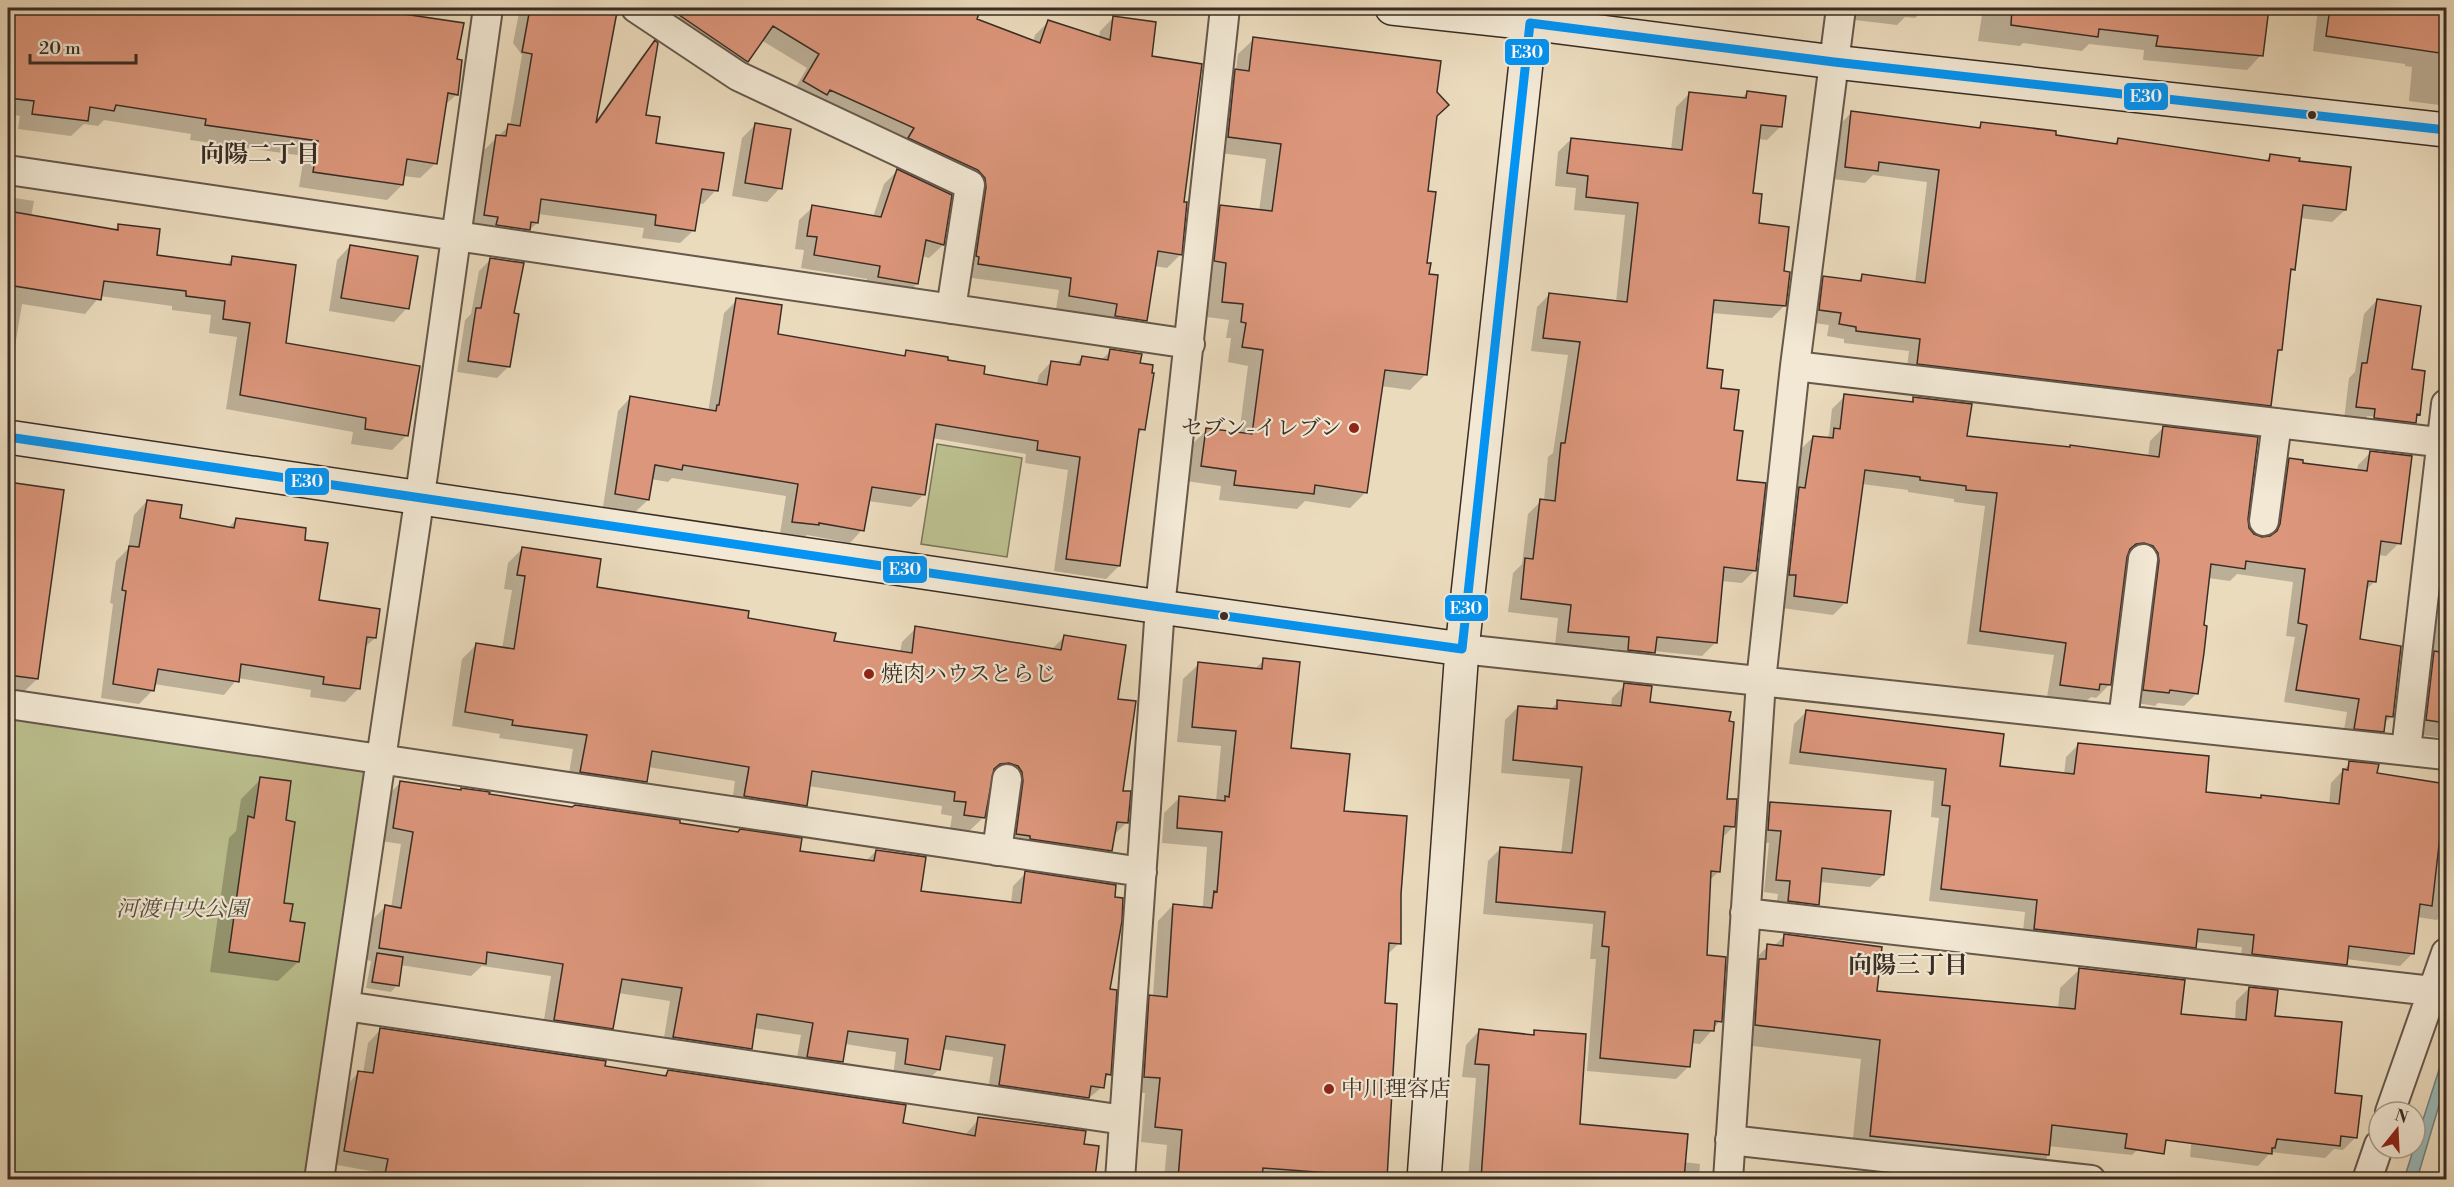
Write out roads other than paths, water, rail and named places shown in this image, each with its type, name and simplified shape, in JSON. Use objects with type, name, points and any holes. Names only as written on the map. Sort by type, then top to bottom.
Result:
[{"type":"street","points":[[319,1179],[379,759],[420,497],[488,8]]},
{"type":"street","points":[[636,8],[738,76],[970,185],[951,309]]},
{"type":"street","points":[[1120,1179],[1160,607],[1225,8]]},
{"type":"street","points":[[1392,8],[1531,15],[1834,62],[2446,130]]},
{"type":"street","points":[[1728,1179],[1761,681],[1795,366],[1841,8]]},
{"type":"street","points":[[1424,1179],[1462,649],[1531,15]]},
{"type":"street","points":[[8,171],[1190,344]]},
{"type":"street","points":[[1795,366],[2444,443]]},
{"type":"street","points":[[2406,750],[2444,443],[2446,404]]},
{"type":"street","points":[[2264,521],[2277,423]]},
{"type":"street","points":[[8,437],[1160,607],[1462,649],[2446,755]]},
{"type":"street","points":[[2124,720],[2143,559]]},
{"type":"street","points":[[8,704],[1142,872]]},
{"type":"street","points":[[997,851],[1007,779]]},
{"type":"street","points":[[1745,913],[2432,991]]},
{"type":"street","points":[[2394,1100],[2446,953]]},
{"type":"street","points":[[345,1006],[1124,1120]]},
{"type":"street","points":[[1730,1140],[2091,1179]]},
{"type":"street","points":[[2367,1179],[2374,1160]]},
{"type":"water","points":[[2446,1048],[2446,1082],[2427,1146],[2427,1107]]},
{"type":"water","points":[[2410,1160],[2423,1160],[2417,1179],[2404,1179]]},
{"type":"place","name":"セブン-イレブン","points":[[1354,428]]},
{"type":"place","name":"焼肉ハウスとらじ","points":[[869,674]]},
{"type":"place","name":"中川理容店","points":[[1329,1089]]},
{"type":"district","name":"向陽二丁目","points":[[260,155]]},
{"type":"district","name":"向陽三丁目","points":[[1908,966]]},
{"type":"park label","name":"河渡中央公園","points":[[182,909]]}]
